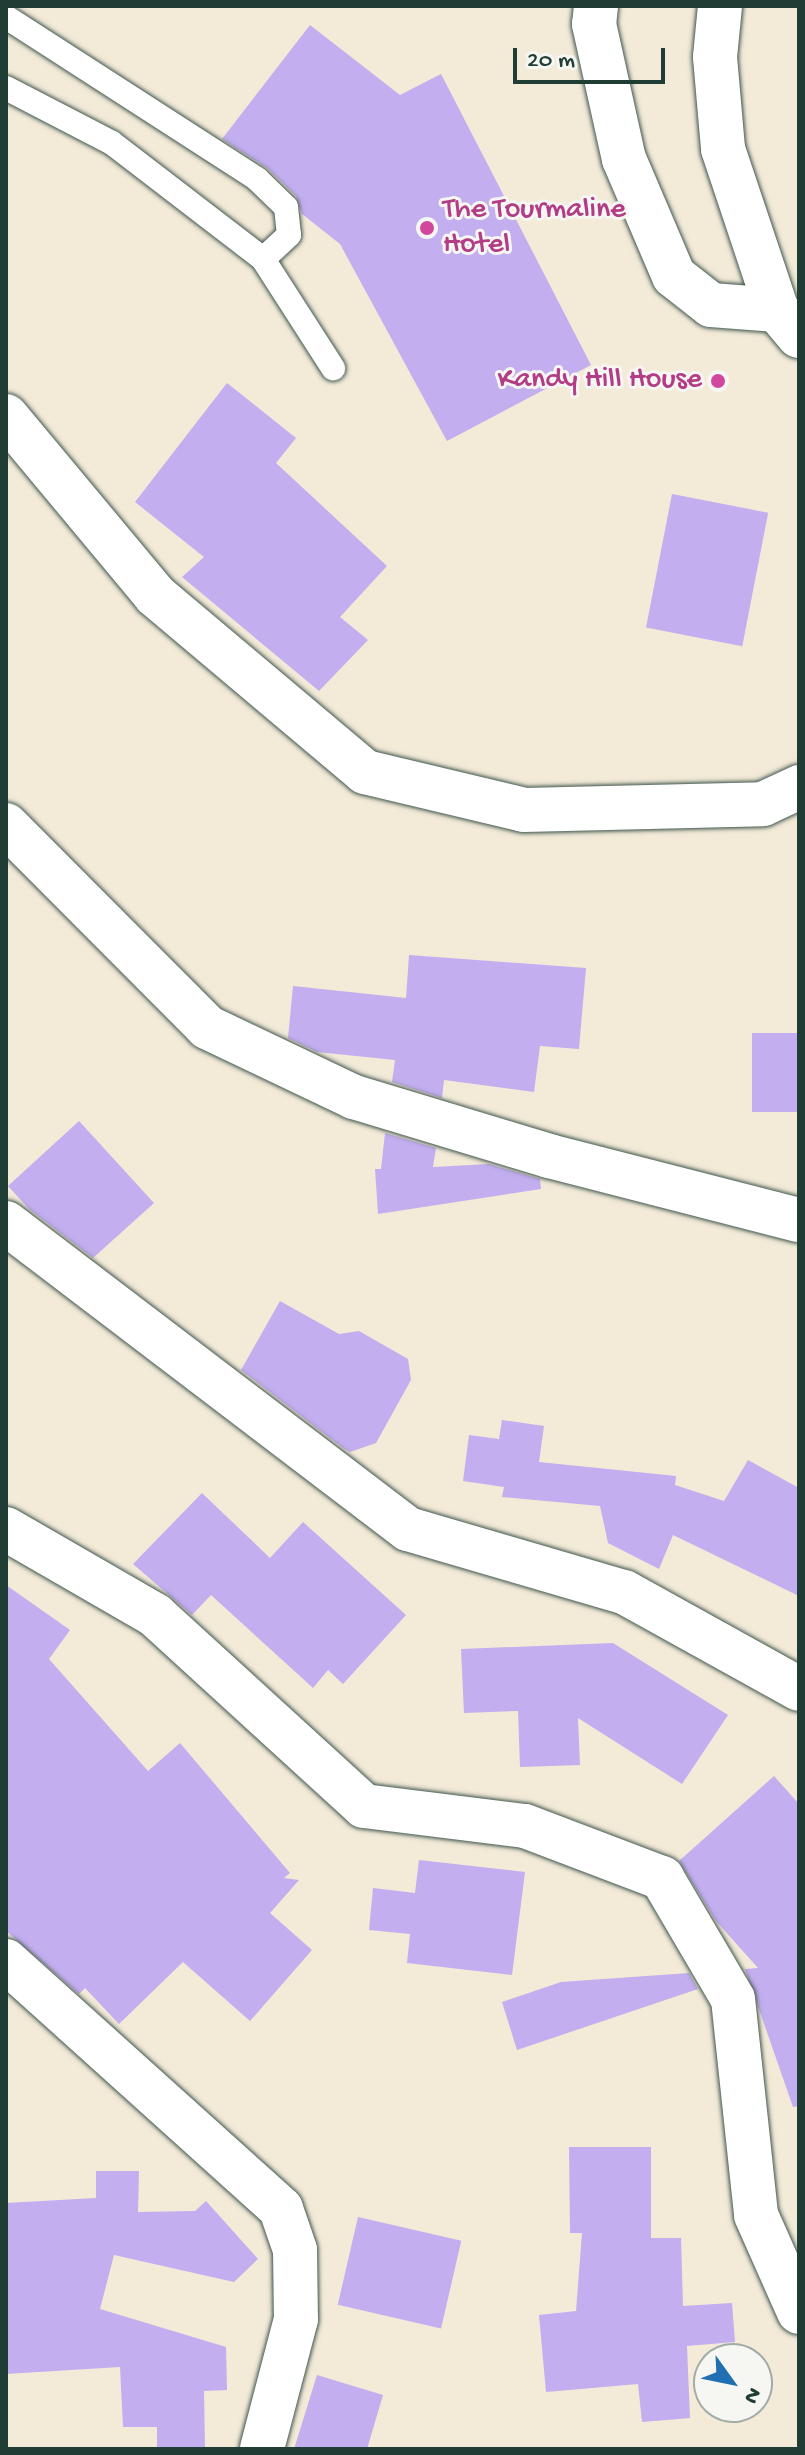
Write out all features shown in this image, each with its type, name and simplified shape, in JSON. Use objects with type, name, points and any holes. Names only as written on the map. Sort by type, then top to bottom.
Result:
[{"type":"street","points":[[596,6],[594,24],[624,159],[674,276],[711,305],[788,323]]},
{"type":"street","points":[[720,6],[715,57],[723,149],[788,323]]},
{"type":"street","points":[[6,416],[155,595],[365,772],[524,810],[763,804],[799,787]]},
{"type":"street","points":[[6,825],[207,1027],[354,1097],[549,1156],[799,1220]]},
{"type":"street","points":[[6,1223],[408,1529],[624,1592],[799,1689]]},
{"type":"street","points":[[6,1529],[155,1615],[364,1806],[525,1826],[662,1878],[733,1999],[756,2215],[799,2312]]},
{"type":"street","points":[[6,1961],[281,2209],[295,2250],[296,2319],[262,2449]]},
{"type":"lane","points":[[6,17],[267,188],[286,207],[289,235],[263,259]]},
{"type":"lane","points":[[6,88],[112,143],[263,259],[333,368]]},
{"type":"building","name":"The Tourmaline Hotel","points":[[310,25],[400,95],[441,74],[591,365],[447,441],[340,244],[302,214],[296,196],[267,168],[222,139]]},
{"type":"building","points":[[227,383],[296,438],[276,463],[387,566],[340,617],[368,640],[319,691],[182,577],[204,557],[135,502]]},
{"type":"building","points":[[672,494],[768,513],[742,646],[646,628]]},
{"type":"building","points":[[409,955],[586,968],[579,1049],[540,1046],[534,1092],[444,1080],[442,1098],[392,1082],[395,1060],[317,1052],[288,1038],[293,986],[406,998]]},
{"type":"building","points":[[752,1033],[799,1033],[799,1112],[752,1112]]},
{"type":"building","points":[[79,1121],[154,1203],[93,1258],[29,1209],[8,1186]]},
{"type":"building","points":[[385,1133],[436,1148],[433,1167],[489,1164],[540,1179],[541,1189],[378,1214],[375,1169],[381,1169]]},
{"type":"building","points":[[280,1301],[339,1334],[359,1331],[408,1359],[411,1380],[376,1443],[350,1452],[241,1370]]},
{"type":"building","points":[[502,1420],[544,1426],[539,1462],[676,1476],[675,1485],[724,1501],[748,1460],[799,1488],[799,1596],[673,1535],[659,1569],[608,1543],[600,1506],[502,1497],[504,1487],[463,1481],[469,1435],[499,1439]]},
{"type":"building","points":[[202,1493],[270,1558],[303,1522],[406,1615],[343,1684],[328,1670],[313,1688],[211,1595],[192,1615],[133,1564]]},
{"type":"building","points":[[6,1585],[70,1630],[49,1659],[148,1771],[180,1743],[290,1873],[284,1878],[299,1880],[270,1913],[312,1950],[250,2021],[183,1962],[119,2024],[85,1988],[79,1994],[6,1931]]},
{"type":"building","points":[[613,1643],[728,1715],[682,1784],[578,1718],[580,1765],[520,1767],[518,1711],[464,1713],[461,1649]]},
{"type":"building","points":[[774,1776],[799,1804],[799,2106],[793,2107],[745,1969],[758,1968],[716,1921],[679,1861]]},
{"type":"building","points":[[419,1860],[525,1872],[512,1975],[407,1963],[410,1934],[369,1930],[373,1888],[415,1893]]},
{"type":"building","points":[[689,1973],[698,1989],[517,2050],[502,2002],[561,1982]]},
{"type":"building","points":[[569,2147],[651,2147],[651,2238],[681,2238],[683,2306],[732,2303],[735,2342],[693,2343],[687,2346],[690,2418],[642,2422],[638,2384],[546,2392],[539,2315],[576,2311],[582,2233],[570,2233]]},
{"type":"building","points":[[96,2171],[139,2171],[138,2212],[195,2211],[206,2201],[258,2259],[234,2282],[114,2255],[100,2309],[226,2347],[227,2390],[204,2391],[205,2449],[157,2449],[157,2427],[123,2427],[120,2367],[6,2374],[6,2203],[96,2198]]},
{"type":"building","points":[[358,2217],[461,2241],[441,2329],[338,2305]]},
{"type":"building","points":[[317,2375],[383,2395],[367,2449],[294,2449]]},
{"type":"place","name":"The Tourmaline Hotel","points":[[427,228]]},
{"type":"place","name":"Kandy Hill House","points":[[718,381]]}]
